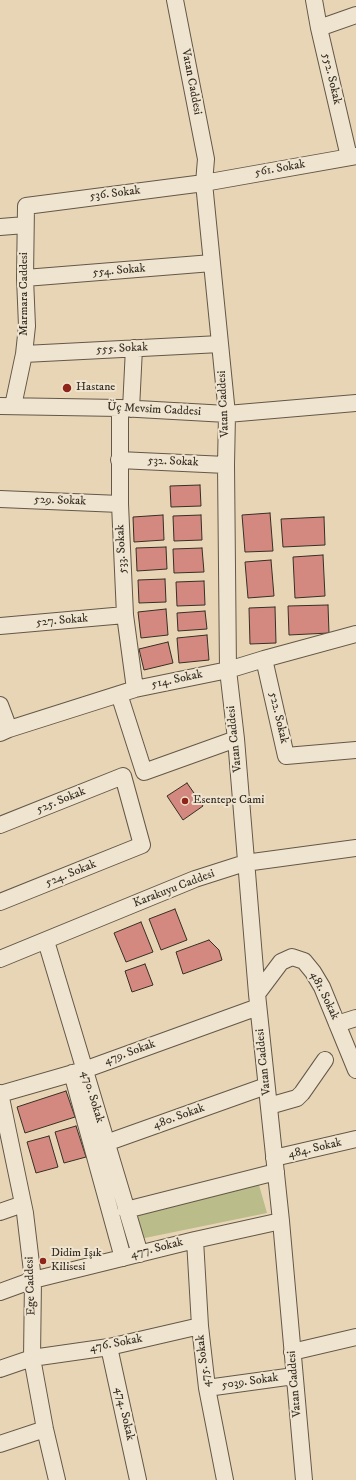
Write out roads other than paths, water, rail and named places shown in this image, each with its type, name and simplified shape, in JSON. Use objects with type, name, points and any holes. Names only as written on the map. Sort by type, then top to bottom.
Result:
[{"type":"street","name":"Vatan Caddesi","points":[[175,0],[206,160],[204,183],[227,414],[228,670],[236,740],[257,1001],[281,1221],[304,1480]]},
{"type":"street","name":"552. Sokak","points":[[314,0],[319,28],[353,156]]},
{"type":"street","points":[[319,28],[356,15]]},
{"type":"street","name":"561. Sokak","points":[[204,183],[353,156]]},
{"type":"street","name":"536. Sokak","points":[[26,206],[204,183]]},
{"type":"street","name":"Marmara Caddesi","points":[[7,406],[24,354],[27,326],[25,278],[26,206]]},
{"type":"street","points":[[0,228],[25,225]]},
{"type":"street","name":"554. Sokak","points":[[25,278],[212,263]]},
{"type":"street","name":"555. Sokak","points":[[24,354],[220,344]]},
{"type":"street","name":"533. Sokak","points":[[134,348],[119,460],[125,616],[134,689]]},
{"type":"street","name":"Üç Mevsim Caddesi","points":[[7,406],[125,408],[227,414],[356,403]]},
{"type":"street","name":"532. Sokak","points":[[119,460],[226,465]]},
{"type":"street","name":"529. Sokak","points":[[0,499],[120,504]]},
{"type":"street","name":"527. Sokak","points":[[0,626],[125,616]]},
{"type":"street","name":"514. Sokak","points":[[4,731],[134,689],[228,670],[356,634]]},
{"type":"street","name":"522. Sokak","points":[[264,659],[286,756],[356,750]]},
{"type":"street","points":[[119,694],[144,772],[236,740]]},
{"type":"street","points":[[0,705],[4,731]]},
{"type":"street","name":"525. Sokak","points":[[0,825],[123,776],[142,845]]},
{"type":"street","name":"524. Sokak","points":[[0,902],[142,845]]},
{"type":"street","name":"Karakuyu Caddesi","points":[[0,959],[195,880],[245,863],[356,848]]},
{"type":"street","name":"470. Sokak","points":[[46,941],[78,1071],[99,1146],[123,1258]]},
{"type":"street","name":"481. Sokak","points":[[257,1001],[282,962],[292,957],[304,961],[322,987],[356,1070]]},
{"type":"street","name":"479. Sokak","points":[[0,1093],[78,1071],[257,1001]]},
{"type":"street","points":[[337,1024],[356,1018]]},
{"type":"street","points":[[268,1106],[297,1098],[325,1060]]},
{"type":"street","name":"480. Sokak","points":[[99,1146],[266,1086]]},
{"type":"street","name":"Ege Caddesi","points":[[0,1093],[4,1135],[24,1204],[33,1280],[32,1358],[45,1429],[58,1480]]},
{"type":"street","name":"484. Sokak","points":[[126,1210],[356,1139]]},
{"type":"street","name":"470. Sokak","points":[[99,1146],[126,1210],[140,1254]]},
{"type":"street","points":[[0,1212],[24,1204]]},
{"type":"street","name":"477. Sokak","points":[[0,1292],[33,1280],[195,1240],[281,1221]]},
{"type":"street","name":"475. Sokak","points":[[195,1240],[200,1326],[206,1388],[225,1480]]},
{"type":"street","name":"476. Sokak","points":[[0,1369],[32,1358],[109,1347],[200,1326]]},
{"type":"street","points":[[292,1352],[356,1337]]},
{"type":"street","name":"474. Sokak","points":[[109,1347],[138,1480]]},
{"type":"street","name":"5039. Sokak","points":[[206,1388],[294,1376]]},
{"type":"street","points":[[0,1444],[45,1429]]},
{"type":"place","name":"Hastane","points":[[67,388]]},
{"type":"place","name":"Esentepe Cami","points":[[185,801]]},
{"type":"place","name":"Didim Işık Kilisesi","points":[[43,1261]]}]
